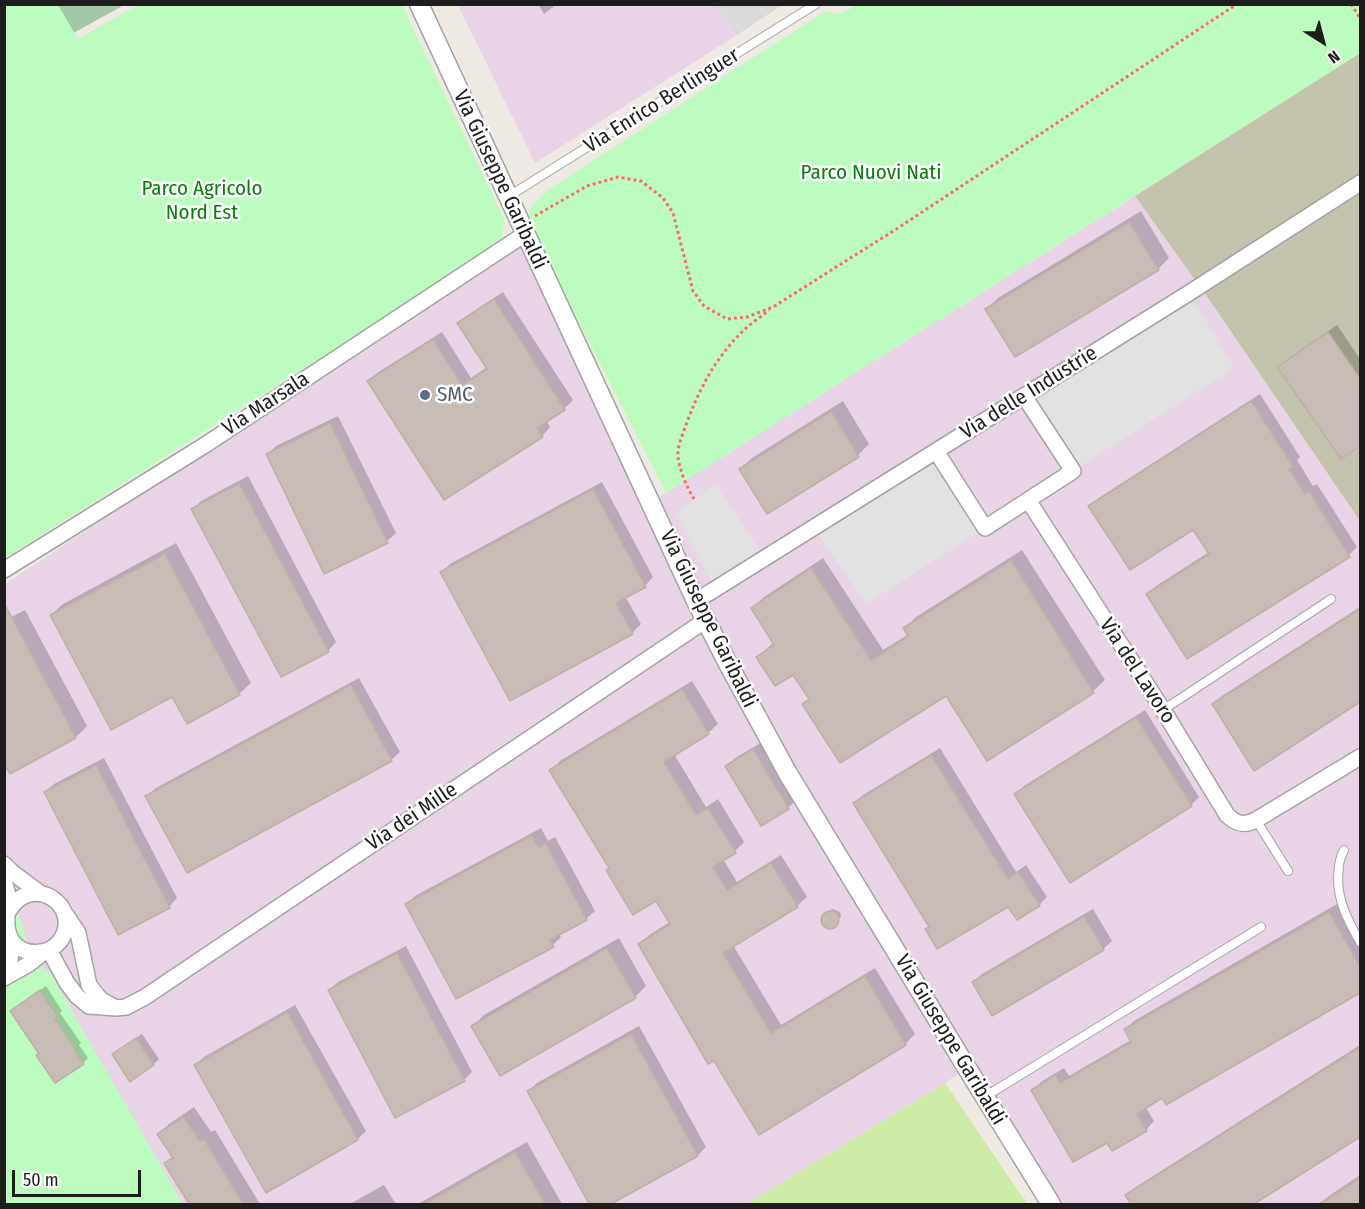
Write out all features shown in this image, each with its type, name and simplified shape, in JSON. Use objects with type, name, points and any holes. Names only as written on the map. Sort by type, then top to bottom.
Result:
[{"type":"street","name":"Via Giuseppe Garibaldi","points":[[419,4],[696,601],[726,660],[778,756],[1051,1204]]},
{"type":"street","name":"Via delle Industrie","points":[[696,601],[1189,294],[1360,183]]},
{"type":"street","name":"Via Marsala","points":[[4,570],[205,445],[523,229]]},
{"type":"street","points":[[936,452],[985,528],[1073,471],[1024,396]]},
{"type":"street","name":"Via del Lavoro","points":[[1028,500],[1163,710],[1227,815],[1241,824],[1256,820]]},
{"type":"street","name":"Via dei Mille","points":[[46,951],[77,996],[89,1006],[126,1007],[145,997],[706,620]]},
{"type":"street","points":[[1256,820],[1360,758]]},
{"type":"street","points":[[4,864],[40,893]]},
{"type":"street","points":[[4,883],[8,889],[9,912]]},
{"type":"street","points":[[46,951],[27,952],[19,948],[9,934],[6,919],[13,903],[21,897],[40,893],[48,895],[60,904],[78,933],[88,985],[100,999],[116,1008]]},
{"type":"street","points":[[4,978],[57,945],[66,930],[64,912],[60,904]]},
{"type":"street","points":[[4,971],[9,965],[11,954],[9,934]]},
{"type":"lane","name":"Via Enrico Berlinguer","points":[[508,197],[816,4]]},
{"type":"lane","points":[[1163,710],[1331,599]]},
{"type":"lane","points":[[1256,820],[1288,872]]},
{"type":"lane","points":[[1344,850],[1339,863],[1339,894],[1343,909],[1360,942]]},
{"type":"lane","points":[[984,1097],[1261,927]]},
{"type":"path","points":[[694,499],[686,486],[678,455],[682,435],[707,376],[722,354],[744,330],[773,307],[898,228],[1237,4]]},
{"type":"path","points":[[1351,4],[1360,18]]},
{"type":"path","points":[[523,229],[587,186],[618,177],[641,181],[663,198],[673,213],[693,291],[704,306],[727,319],[747,317],[773,307]]},
{"type":"shaded area","points":[[458,5],[716,5],[737,35],[535,163]]},
{"type":"shaded area","points":[[716,5],[782,5],[737,35]]},
{"type":"shaded area","points":[[1360,53],[1360,521],[1212,304],[1135,196]]},
{"type":"shaded area","points":[[1135,196],[1360,521],[1360,1204],[1052,1204],[969,1068],[747,1204],[179,1204],[5,1030],[5,584],[525,239],[648,504]]},
{"type":"shaded area","points":[[1189,293],[1234,368],[1073,471],[1024,396]]},
{"type":"shaded area","points":[[936,451],[985,528],[866,604],[814,528]]},
{"type":"shaded area","points":[[716,484],[765,558],[716,589],[675,513]]},
{"type":"green space","name":"Parco Nuovi Nati","points":[[857,4],[956,4],[958,8],[964,4],[1360,4],[1360,53],[666,493],[529,224],[529,209],[546,191],[824,12],[842,12]]},
{"type":"green space","name":"Parco Agricolo Nord Est","points":[[5,5],[58,5],[78,39],[138,5],[402,5],[504,219],[502,236],[493,249],[5,558]]},
{"type":"green space","points":[[42,5],[124,5],[61,40]]},
{"type":"green space","points":[[4,893],[22,923],[31,958],[49,971],[183,1204],[5,1204]]},
{"type":"green space","points":[[945,1083],[1027,1204],[747,1204]]},
{"type":"building","points":[[1129,222],[1159,270],[1015,357],[985,309]]},
{"type":"building","points":[[494,299],[565,410],[537,428],[543,437],[444,500],[367,381],[433,339],[462,385],[487,369],[457,323]]},
{"type":"building","points":[[1328,332],[1360,379],[1360,446],[1341,459],[1277,367]]},
{"type":"building","points":[[1251,401],[1293,466],[1289,469],[1305,494],[1309,491],[1350,557],[1187,659],[1146,594],[1209,554],[1193,530],[1130,570],[1088,506]]},
{"type":"building","points":[[831,411],[859,457],[767,514],[739,469]]},
{"type":"building","points":[[330,423],[388,543],[324,574],[266,454]]},
{"type":"building","points":[[239,483],[329,652],[281,677],[191,509]]},
{"type":"building","points":[[593,489],[646,587],[616,603],[633,634],[510,701],[440,572]]},
{"type":"building","points":[[165,554],[240,695],[187,724],[172,697],[111,730],[50,615]]},
{"type":"building","points":[[1011,560],[1094,693],[987,761],[946,696],[840,763],[802,704],[809,699],[793,675],[775,686],[756,657],[774,645],[751,608],[811,568],[871,660],[908,636],[903,628]]},
{"type":"building","points":[[4,603],[76,738],[10,774],[4,764]]},
{"type":"building","points":[[1360,609],[1360,702],[1254,771],[1212,704]]},
{"type":"building","points":[[351,685],[392,761],[187,873],[145,796]]},
{"type":"building","points":[[682,689],[709,734],[664,762],[696,815],[708,808],[736,853],[713,867],[727,890],[771,863],[798,907],[723,953],[771,1033],[865,976],[906,1045],[759,1135],[714,1061],[708,1064],[638,944],[670,924],[656,901],[633,915],[606,870],[609,868],[549,770]]},
{"type":"building","points":[[1136,717],[1192,806],[1070,883],[1014,794]]},
{"type":"building","points":[[753,749],[789,809],[761,826],[725,766]]},
{"type":"building","points":[[931,755],[1008,879],[1018,872],[1040,906],[1017,920],[1008,907],[937,949],[925,929],[929,927],[853,803]]},
{"type":"building","points":[[96,765],[170,908],[118,935],[44,792]]},
{"type":"building","points":[[532,835],[539,848],[546,844],[587,920],[550,940],[554,947],[456,999],[405,904]]},
{"type":"building","points":[[830,911],[836,914],[839,920],[836,926],[830,929],[824,926],[821,920],[824,914]]},
{"type":"building","points":[[1329,912],[1360,967],[1360,993],[1166,1105],[1162,1098],[1137,1114],[1147,1131],[1112,1151],[1107,1143],[1073,1162],[1031,1090],[1056,1075],[1060,1083],[1131,1042],[1124,1029]]},
{"type":"building","points":[[1084,916],[1104,950],[992,1016],[972,982]]},
{"type":"building","points":[[607,948],[636,998],[500,1076],[471,1026]]},
{"type":"building","points":[[397,953],[465,1081],[395,1118],[328,990]]},
{"type":"building","points":[[40,990],[58,1017],[55,1019],[84,1064],[55,1083],[36,1055],[39,1054],[10,1011]]},
{"type":"building","points":[[287,1012],[358,1140],[266,1193],[194,1065]]},
{"type":"building","points":[[631,1034],[698,1156],[611,1204],[589,1204],[527,1091]]},
{"type":"building","points":[[136,1038],[154,1065],[130,1082],[112,1054]]},
{"type":"building","points":[[1360,1047],[1360,1137],[1254,1204],[1131,1204],[1125,1195]]},
{"type":"building","points":[[183,1117],[200,1141],[204,1139],[243,1204],[189,1204],[164,1163],[173,1158],[157,1134]]},
{"type":"building","points":[[515,1152],[545,1204],[424,1204]]},
{"type":"building","points":[[1360,1178],[1360,1204],[1319,1204]]},
{"type":"place","name":"SMC","points":[[425,395]]}]
